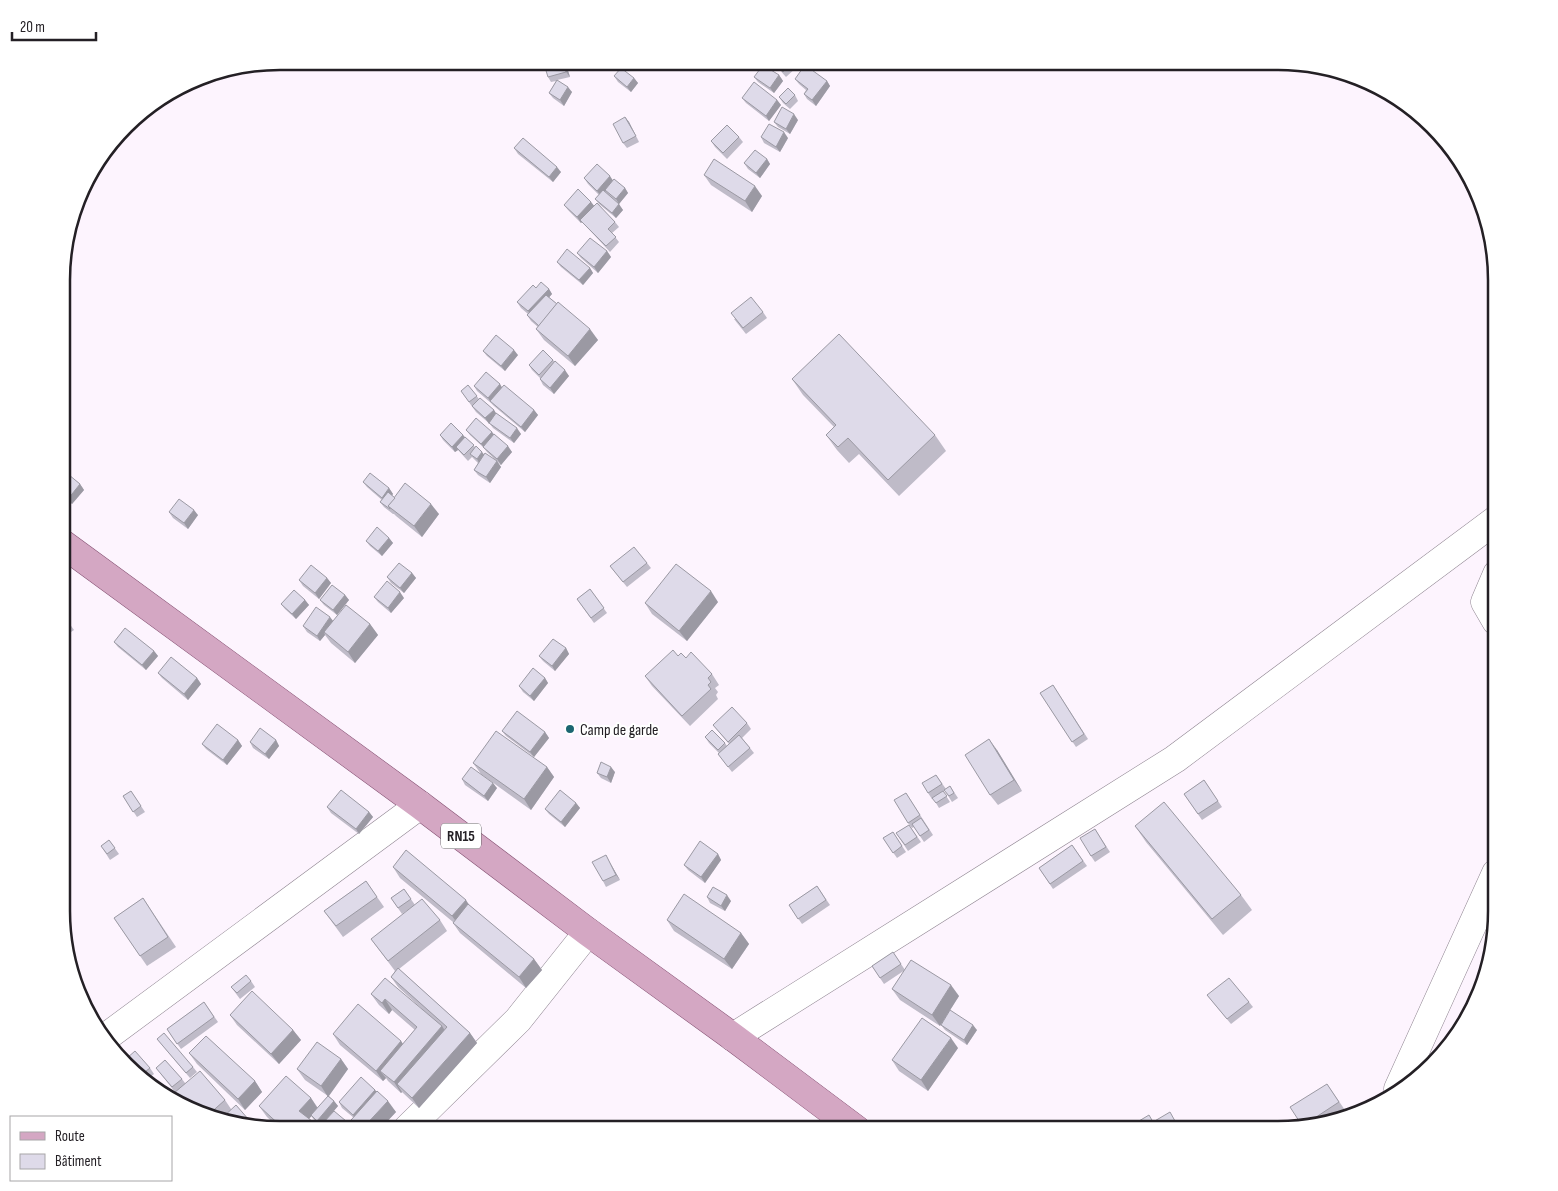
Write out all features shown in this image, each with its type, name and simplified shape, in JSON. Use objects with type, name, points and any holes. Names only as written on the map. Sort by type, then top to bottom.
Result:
[{"type":"main road","name":"RN15","points":[[70,550],[420,805],[588,932],[845,1121]]},
{"type":"street","points":[[733,1037],[1175,759],[1488,526]]},
{"type":"street","points":[[1488,594],[1485,602],[1488,607]]},
{"type":"street","points":[[110,1034],[420,805]]},
{"type":"street","points":[[1401,1081],[1488,890]]},
{"type":"street","points":[[415,1121],[518,1020],[588,932]]},
{"type":"building","points":[[546,70],[565,70],[566,72],[548,77]]},
{"type":"building","points":[[619,70],[624,70],[634,78],[627,87],[614,76]]},
{"type":"building","points":[[759,70],[771,70],[779,75],[770,88],[754,77]]},
{"type":"building","points":[[801,70],[812,70],[827,81],[812,100],[804,94],[808,89],[795,79]]},
{"type":"building","points":[[557,80],[568,87],[560,100],[549,93]]},
{"type":"building","points":[[754,82],[777,100],[766,116],[742,98]]},
{"type":"building","points":[[788,88],[795,95],[786,104],[779,97]]},
{"type":"building","points":[[782,107],[794,114],[786,129],[774,122]]},
{"type":"building","points":[[625,117],[636,136],[623,143],[613,124]]},
{"type":"building","points":[[769,124],[784,132],[776,147],[761,137]]},
{"type":"building","points":[[727,125],[739,137],[723,153],[711,141]]},
{"type":"building","points":[[523,138],[557,167],[549,177],[514,148]]},
{"type":"building","points":[[755,150],[767,159],[756,173],[744,163]]},
{"type":"building","points":[[714,159],[755,186],[745,201],[704,175]]},
{"type":"building","points":[[597,164],[610,176],[597,191],[584,178]]},
{"type":"building","points":[[614,179],[625,188],[616,199],[605,190]]},
{"type":"building","points":[[578,189],[591,202],[577,217],[564,205]]},
{"type":"building","points":[[603,190],[619,204],[612,213],[595,199]]},
{"type":"building","points":[[597,203],[615,222],[608,229],[616,237],[606,246],[580,220]]},
{"type":"building","points":[[590,238],[607,251],[594,267],[577,253]]},
{"type":"building","points":[[567,249],[590,268],[579,280],[557,262]]},
{"type":"building","points":[[541,282],[549,289],[528,311],[517,302],[533,285],[536,288]]},
{"type":"building","points":[[546,295],[557,304],[539,326],[527,315]]},
{"type":"building","points":[[751,297],[763,312],[743,328],[731,313]]},
{"type":"building","points":[[558,302],[590,329],[568,356],[536,329]]},
{"type":"building","points":[[839,334],[935,435],[888,480],[848,438],[838,447],[826,435],[836,425],[792,379]]},
{"type":"building","points":[[496,335],[514,350],[501,366],[483,351]]},
{"type":"building","points":[[543,350],[553,360],[539,375],[529,365]]},
{"type":"building","points":[[555,361],[565,370],[550,388],[540,379]]},
{"type":"building","points":[[486,372],[500,384],[488,398],[474,386]]},
{"type":"building","points":[[468,385],[477,396],[469,402],[461,391]]},
{"type":"building","points":[[504,385],[534,410],[521,427],[490,401]]},
{"type":"building","points":[[480,398],[494,410],[485,418],[472,406]]},
{"type":"building","points":[[496,413],[517,428],[510,438],[489,423]]},
{"type":"building","points":[[476,418],[492,432],[481,444],[466,430]]},
{"type":"building","points":[[451,423],[463,435],[452,447],[440,435]]},
{"type":"building","points":[[494,434],[508,446],[497,459],[483,447]]},
{"type":"building","points":[[465,437],[474,445],[464,455],[456,447]]},
{"type":"building","points":[[476,446],[482,452],[477,459],[470,454]]},
{"type":"building","points":[[485,453],[497,461],[486,477],[474,470]]},
{"type":"building","points":[[370,473],[389,488],[382,498],[363,482]]},
{"type":"building","points":[[70,476],[80,484],[70,496]]},
{"type":"building","points":[[405,483],[431,504],[414,526],[388,506]]},
{"type":"building","points":[[388,492],[395,498],[388,506],[390,509],[380,502]]},
{"type":"building","points":[[179,499],[194,510],[184,523],[169,512]]},
{"type":"building","points":[[377,527],[389,538],[378,551],[366,541]]},
{"type":"building","points":[[634,547],[647,563],[623,582],[610,566]]},
{"type":"building","points":[[399,563],[412,573],[400,588],[387,577]]},
{"type":"building","points":[[676,564],[711,591],[679,631],[645,603]]},
{"type":"building","points":[[311,565],[327,578],[315,593],[299,580]]},
{"type":"building","points":[[387,581],[400,592],[388,608],[374,597]]},
{"type":"building","points":[[332,585],[345,595],[333,610],[320,600]]},
{"type":"building","points":[[590,589],[604,608],[591,618],[577,599]]},
{"type":"building","points":[[294,590],[305,600],[292,614],[281,604]]},
{"type":"building","points":[[346,605],[370,624],[348,652],[324,632]]},
{"type":"building","points":[[316,607],[330,617],[317,636],[303,626]]},
{"type":"building","points":[[125,628],[154,651],[142,665],[114,642]]},
{"type":"building","points":[[553,639],[566,648],[552,666],[539,656]]},
{"type":"building","points":[[673,650],[678,656],[681,653],[686,658],[691,652],[712,674],[708,678],[711,682],[708,685],[711,689],[682,716],[645,676]]},
{"type":"building","points":[[171,657],[197,678],[184,694],[158,673]]},
{"type":"building","points":[[533,668],[545,678],[530,696],[519,686]]},
{"type":"building","points":[[1053,685],[1084,734],[1072,742],[1040,693]]},
{"type":"building","points":[[732,707],[747,723],[728,742],[713,725]]},
{"type":"building","points":[[517,711],[545,732],[530,752],[502,731]]},
{"type":"building","points":[[217,724],[238,740],[223,760],[202,744]]},
{"type":"building","points":[[260,728],[276,740],[265,754],[250,742]]},
{"type":"building","points":[[712,730],[725,743],[718,750],[705,737]]},
{"type":"building","points":[[496,731],[547,767],[524,799],[473,763]]},
{"type":"building","points":[[739,735],[750,748],[728,767],[718,754]]},
{"type":"building","points":[[989,739],[1014,780],[990,795],[965,755]]},
{"type":"building","points":[[601,762],[611,767],[607,777],[597,773]]},
{"type":"building","points":[[471,767],[493,783],[484,796],[462,779]]},
{"type":"building","points":[[936,775],[942,784],[928,793],[922,783]]},
{"type":"building","points":[[1204,780],[1218,801],[1198,814],[1184,794]]},
{"type":"building","points":[[950,786],[954,793],[949,796],[944,790]]},
{"type":"building","points":[[341,790],[369,812],[356,829],[327,807]]},
{"type":"building","points":[[560,790],[576,803],[561,822],[545,809]]},
{"type":"building","points":[[131,791],[141,806],[133,812],[123,796]]},
{"type":"building","points":[[943,791],[947,796],[936,803],[932,798]]},
{"type":"building","points":[[906,793],[920,815],[908,823],[894,800]]},
{"type":"building","points":[[1164,802],[1241,895],[1212,919],[1135,826]]},
{"type":"building","points":[[921,818],[929,830],[920,836],[912,824]]},
{"type":"building","points":[[909,825],[917,837],[905,845],[896,833]]},
{"type":"building","points":[[1095,829],[1106,847],[1091,856],[1080,838]]},
{"type":"building","points":[[893,832],[902,846],[893,853],[883,838]]},
{"type":"building","points":[[109,840],[115,848],[107,854],[101,846]]},
{"type":"building","points":[[700,841],[718,854],[701,877],[684,865]]},
{"type":"building","points":[[1072,845],[1083,861],[1050,884],[1039,868]]},
{"type":"building","points":[[406,850],[466,900],[452,916],[393,867]]},
{"type":"building","points":[[606,855],[616,875],[603,881],[592,862]]},
{"type":"building","points":[[366,881],[377,897],[336,926],[324,911]]},
{"type":"building","points":[[817,886],[826,900],[798,919],[789,905]]},
{"type":"building","points":[[713,887],[727,895],[721,906],[707,897]]},
{"type":"building","points":[[404,889],[411,899],[398,908],[391,898]]},
{"type":"building","points":[[684,894],[741,933],[724,959],[667,920]]},
{"type":"building","points":[[143,898],[168,937],[140,956],[114,918]]},
{"type":"building","points":[[422,899],[440,920],[388,961],[371,939]]},
{"type":"building","points":[[468,904],[534,959],[519,977],[453,923]]},
{"type":"building","points":[[893,952],[901,964],[880,978],[872,966]]},
{"type":"building","points":[[911,960],[951,985],[932,1015],[892,989]]},
{"type":"building","points":[[398,968],[470,1033],[412,1098],[397,1084],[447,1027],[391,977]]},
{"type":"building","points":[[246,975],[251,981],[237,993],[231,987]]},
{"type":"building","points":[[385,978],[442,1026],[394,1082],[380,1071],[417,1027],[385,999],[382,1003],[371,994]]},
{"type":"building","points":[[1229,978],[1249,1002],[1227,1019],[1207,995]]},
{"type":"building","points":[[252,991],[293,1030],[271,1054],[230,1015]]},
{"type":"building","points":[[204,1002],[214,1017],[177,1044],[167,1029]]},
{"type":"building","points":[[358,1004],[401,1041],[376,1071],[333,1034]]},
{"type":"building","points":[[950,1010],[973,1025],[964,1040],[941,1025]]},
{"type":"building","points":[[922,1018],[951,1038],[921,1080],[892,1060]]},
{"type":"building","points":[[164,1033],[193,1067],[186,1073],[157,1039]]},
{"type":"building","points":[[206,1036],[255,1081],[238,1099],[189,1053]]},
{"type":"building","points":[[317,1042],[341,1059],[321,1086],[297,1069]]},
{"type":"building","points":[[135,1051],[150,1068],[145,1072],[129,1056]]},
{"type":"building","points":[[165,1060],[182,1079],[172,1087],[156,1068]]},
{"type":"building","points":[[200,1071],[225,1100],[214,1110],[174,1093]]},
{"type":"building","points":[[286,1076],[311,1098],[299,1111],[312,1121],[275,1121],[259,1106]]},
{"type":"building","points":[[361,1077],[375,1090],[353,1115],[339,1102]]},
{"type":"building","points":[[1327,1084],[1339,1102],[1315,1118],[1298,1120],[1290,1107]]},
{"type":"building","points":[[377,1091],[388,1101],[369,1121],[350,1121]]},
{"type":"building","points":[[328,1096],[334,1101],[317,1121],[311,1115]]},
{"type":"building","points":[[236,1105],[247,1118],[239,1117],[226,1114]]},
{"type":"building","points":[[334,1111],[346,1121],[325,1121]]},
{"type":"building","points":[[1170,1112],[1175,1121],[1155,1121]]},
{"type":"building","points":[[1149,1115],[1152,1121],[1139,1121]]},
{"type":"place","name":"Camp de garde","points":[[570,729]]}]
